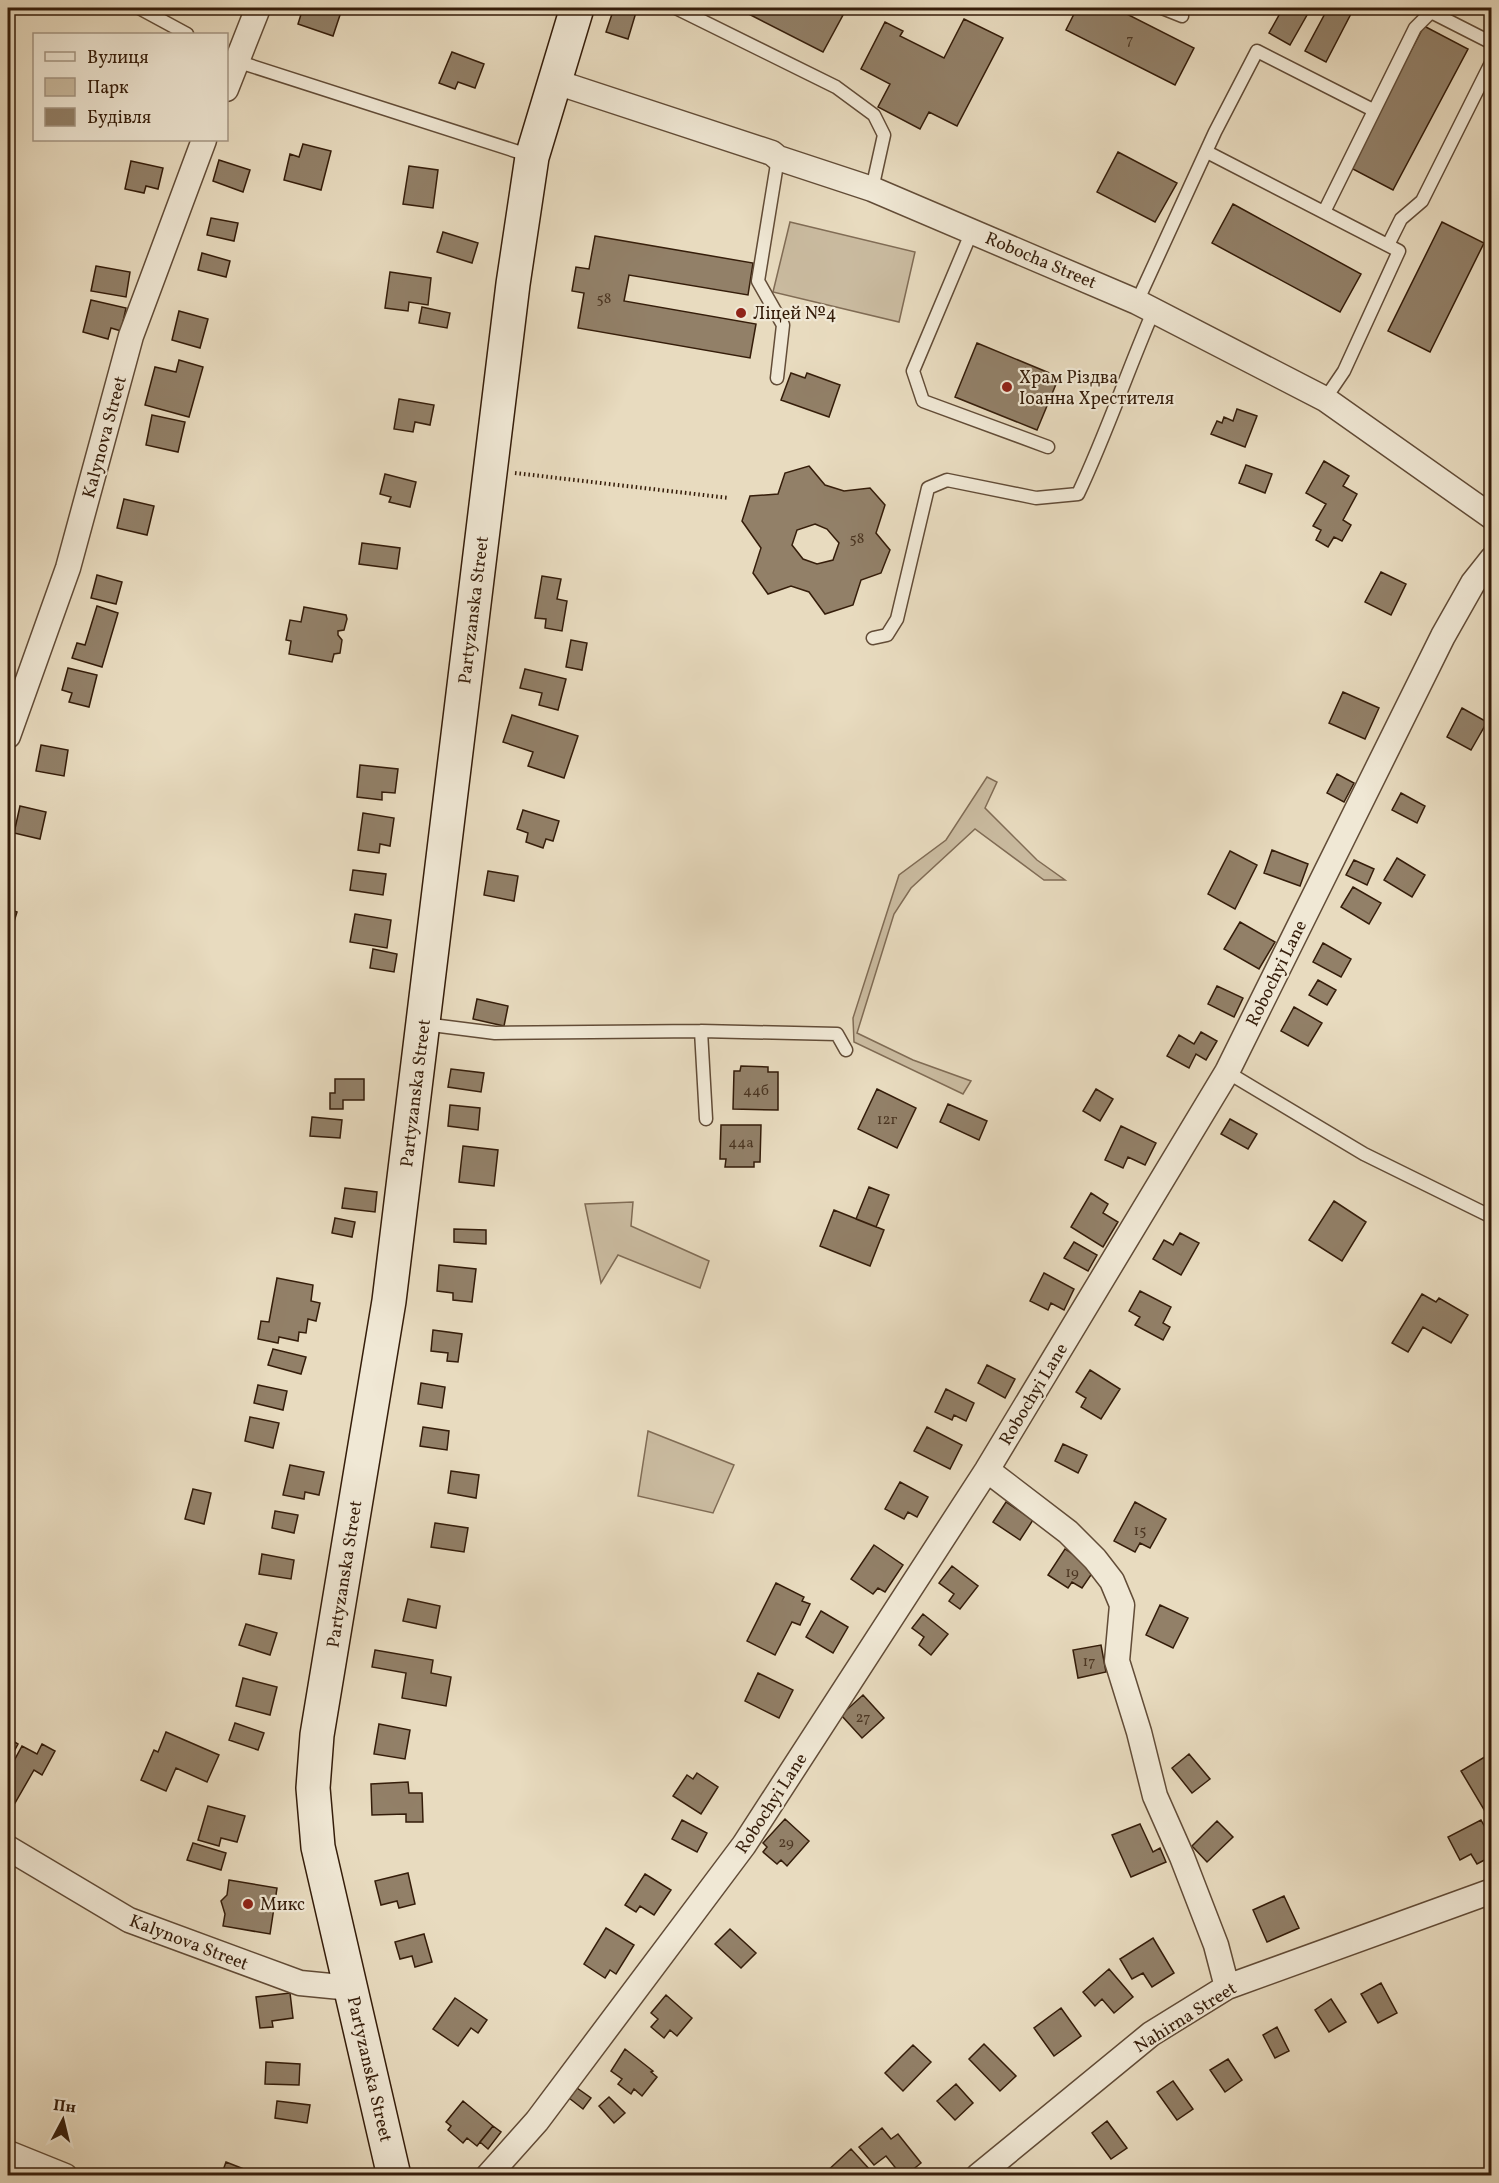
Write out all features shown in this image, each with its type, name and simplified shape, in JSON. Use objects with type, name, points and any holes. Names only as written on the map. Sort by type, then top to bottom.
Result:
[{"type":"main road","name":"Partyzanska Street","points":[[394,2175],[318,1847],[313,1788],[317,1735],[389,1302],[513,284],[532,157],[553,81],[577,8]]},
{"type":"street","points":[[228,79],[232,60],[258,8]]},
{"type":"street","name":"Robocha Street","points":[[553,81],[772,153],[778,158],[872,189],[1145,307],[1325,399],[1491,517]]},
{"type":"street","name":"Kalynova Street","points":[[8,735],[68,568],[131,336],[204,141]]},
{"type":"street","name":"Robochyi Lane","points":[[488,2175],[537,2121],[744,1845],[987,1470],[1227,1072],[1443,636],[1473,583],[1491,559]]},
{"type":"street","points":[[987,1470],[1068,1532],[1095,1559],[1112,1581],[1122,1605],[1117,1661],[1139,1732],[1155,1796],[1182,1857],[1215,1945],[1227,1987]]},
{"type":"street","name":"Kalynova Street","points":[[8,1848],[129,1920],[300,1983],[351,1988]]},
{"type":"street","name":"Nahirna Street","points":[[978,2175],[1151,2034],[1227,1987],[1491,1891]]},
{"type":"street","points":[[8,2153],[65,2175]]},
{"type":"lane","points":[[139,8],[185,33]]},
{"type":"lane","points":[[676,8],[836,87],[874,115],[884,135],[872,189]]},
{"type":"lane","points":[[1162,8],[1182,16]]},
{"type":"lane","points":[[1324,212],[1415,28],[1431,12],[1491,43]]},
{"type":"lane","points":[[873,638],[887,635],[897,619],[928,488],[947,480],[1036,498],[1078,494],[1098,452],[1125,378],[1145,307],[1207,152],[1257,51],[1373,110]]},
{"type":"lane","points":[[232,60],[532,157]]},
{"type":"lane","points":[[1388,245],[1401,219],[1422,201],[1491,61]]},
{"type":"lane","points":[[1207,152],[1399,250],[1344,371],[1325,399]]},
{"type":"lane","points":[[777,378],[783,325],[758,281],[778,158]]},
{"type":"lane","points":[[972,231],[913,371],[923,401],[1048,447]]},
{"type":"lane","points":[[423,1024],[495,1033],[701,1031],[837,1034],[846,1050]]},
{"type":"lane","points":[[701,1031],[706,1119]]},
{"type":"lane","points":[[1227,1072],[1364,1155],[1491,1217]]},
{"type":"path","points":[[491,470],[729,498]]},
{"type":"green space","points":[[790,222],[915,252],[899,322],[773,292]]},
{"type":"green space","points":[[987,777],[997,782],[985,808],[1037,860],[1065,880],[1044,880],[975,829],[911,888],[894,914],[857,1033],[913,1060],[971,1081],[963,1094],[854,1042],[853,1018],[899,875],[946,840]]},
{"type":"green space","points":[[633,1202],[631,1226],[709,1261],[700,1288],[618,1255],[601,1283],[585,1204]]},
{"type":"green space","points":[[648,1431],[734,1465],[713,1513],[638,1496]]},
{"type":"building","points":[[303,8],[328,8],[341,12],[333,36],[298,24]]},
{"type":"building","points":[[614,8],[637,9],[628,39],[606,32]]},
{"type":"building","points":[[737,8],[828,8],[843,15],[823,52]]},
{"type":"building","points":[[1077,8],[1115,8],[1194,48],[1175,85],[1066,30]]},
{"type":"building","points":[[1283,8],[1311,8],[1290,45],[1269,33]]},
{"type":"building","points":[[1328,8],[1354,8],[1326,62],[1305,51]]},
{"type":"building","points":[[964,19],[1003,38],[957,126],[929,112],[920,129],[878,107],[890,84],[861,69],[885,22],[903,31],[900,36],[944,58]]},
{"type":"building","points":[[1424,26],[1468,49],[1393,190],[1349,167]]},
{"type":"building","points":[[452,52],[484,64],[475,88],[458,82],[455,89],[439,83]]},
{"type":"building","points":[[303,144],[331,151],[321,190],[284,180],[290,154],[299,157]]},
{"type":"building","points":[[1118,152],[1177,183],[1155,222],[1097,192]]},
{"type":"building","points":[[219,160],[250,170],[243,192],[213,181]]},
{"type":"building","points":[[131,161],[163,168],[158,189],[146,186],[144,193],[125,189]]},
{"type":"building","points":[[409,166],[438,170],[433,208],[403,204]]},
{"type":"building","points":[[1233,204],[1361,274],[1340,312],[1212,243]]},
{"type":"building","points":[[211,218],[238,223],[234,241],[207,235]]},
{"type":"building","points":[[1442,222],[1484,243],[1430,352],[1388,331]]},
{"type":"building","points":[[443,232],[478,243],[472,263],[437,252]]},
{"type":"building","points":[[595,236],[753,263],[748,295],[629,275],[624,301],[756,324],[750,358],[578,328],[584,293],[572,291],[576,267],[589,269]]},
{"type":"building","points":[[202,253],[230,261],[226,277],[198,270]]},
{"type":"building","points":[[96,266],[130,272],[126,297],[91,291]]},
{"type":"building","points":[[390,272],[431,278],[428,305],[409,302],[408,311],[385,308]]},
{"type":"building","points":[[91,300],[126,308],[121,331],[111,328],[108,339],[83,332]]},
{"type":"building","points":[[422,307],[450,313],[447,328],[419,323]]},
{"type":"building","points":[[179,311],[208,319],[200,348],[172,340]]},
{"type":"building","name":"Храм Різдва Іоанна Хрестителя","points":[[977,343],[1059,377],[1037,430],[955,397]]},
{"type":"building","points":[[179,360],[203,367],[189,417],[145,405],[155,367],[176,372]]},
{"type":"building","points":[[791,373],[805,378],[807,373],[840,385],[829,417],[781,400]]},
{"type":"building","points":[[399,399],[434,405],[430,425],[415,422],[413,432],[394,429]]},
{"type":"building","points":[[1237,409],[1257,416],[1245,447],[1211,434],[1217,421],[1222,423],[1224,417],[1233,421]]},
{"type":"building","points":[[152,415],[185,422],[178,452],[146,445]]},
{"type":"building","points":[[1324,461],[1349,476],[1343,486],[1357,494],[1343,520],[1351,525],[1342,541],[1334,537],[1328,547],[1316,540],[1321,530],[1313,526],[1326,504],[1306,493]]},
{"type":"building","points":[[1246,465],[1272,474],[1265,493],[1239,483]]},
{"type":"building","points":[[809,466],[825,485],[844,491],[870,488],[885,505],[876,533],[890,550],[881,573],[861,580],[853,605],[825,614],[809,592],[791,586],[768,594],[753,573],[761,548],[742,521],[750,496],[778,494],[785,473]],"holes":[[[815,524],[827,529],[839,543],[833,560],[817,564],[803,559],[792,545],[797,530]]]},
{"type":"building","points":[[385,474],[416,482],[410,507],[389,502],[391,497],[380,494]]},
{"type":"building","points":[[124,499],[154,506],[147,535],[117,528]]},
{"type":"building","points":[[362,543],[400,548],[397,569],[359,564]]},
{"type":"building","points":[[1381,572],[1406,584],[1391,615],[1365,602]]},
{"type":"building","points":[[97,575],[122,582],[116,604],[91,598]]},
{"type":"building","points":[[542,576],[561,579],[557,599],[567,601],[562,631],[545,628],[546,619],[535,618]]},
{"type":"building","points":[[97,606],[118,613],[102,667],[72,658],[77,643],[85,645]]},
{"type":"building","points":[[304,607],[346,615],[344,630],[338,631],[342,640],[340,653],[334,654],[332,662],[289,654],[291,641],[286,640],[290,620],[301,622]]},
{"type":"building","points":[[571,640],[587,643],[582,670],[566,667]]},
{"type":"building","points":[[68,668],[97,675],[89,707],[69,702],[72,693],[62,690]]},
{"type":"building","points":[[525,669],[566,679],[558,710],[539,705],[542,693],[520,688]]},
{"type":"building","points":[[1343,692],[1379,708],[1365,739],[1329,723]]},
{"type":"building","points":[[1462,708],[1487,722],[1471,750],[1447,737]]},
{"type":"building","points":[[512,715],[578,736],[564,778],[528,766],[533,752],[503,742]]},
{"type":"building","points":[[41,745],[68,750],[64,776],[36,771]]},
{"type":"building","points":[[360,765],[398,769],[395,793],[382,792],[382,800],[357,797]]},
{"type":"building","points":[[1337,774],[1354,783],[1344,802],[1327,793]]},
{"type":"building","points":[[1401,793],[1425,806],[1417,823],[1392,810]]},
{"type":"building","points":[[20,806],[46,812],[40,839],[14,833]]},
{"type":"building","points":[[523,810],[559,821],[553,841],[546,839],[543,848],[526,842],[528,833],[517,829]]},
{"type":"building","points":[[363,813],[394,818],[390,846],[380,844],[379,853],[358,850]]},
{"type":"building","points":[[1272,850],[1308,864],[1300,886],[1264,873]]},
{"type":"building","points":[[1230,851],[1257,865],[1235,909],[1208,894]]},
{"type":"building","points":[[1397,858],[1425,875],[1412,897],[1384,880]]},
{"type":"building","points":[[1354,860],[1374,869],[1367,885],[1346,875]]},
{"type":"building","points":[[353,870],[386,874],[383,895],[350,890]]},
{"type":"building","points":[[488,871],[518,876],[514,901],[484,895]]},
{"type":"building","points":[[1353,887],[1381,903],[1369,924],[1341,907]]},
{"type":"building","points":[[8,909],[17,912],[12,928],[8,927]]},
{"type":"building","points":[[355,914],[391,920],[387,948],[350,942]]},
{"type":"building","points":[[1240,922],[1275,942],[1259,969],[1224,949]]},
{"type":"building","points":[[1323,943],[1351,959],[1341,977],[1313,962]]},
{"type":"building","points":[[373,949],[397,954],[394,972],[370,968]]},
{"type":"building","points":[[1318,980],[1336,990],[1327,1005],[1309,995]]},
{"type":"building","points":[[1217,986],[1243,998],[1234,1017],[1208,1004]]},
{"type":"building","points":[[477,999],[508,1006],[504,1026],[473,1019]]},
{"type":"building","points":[[1294,1007],[1322,1023],[1308,1046],[1281,1031]]},
{"type":"building","points":[[1201,1032],[1217,1041],[1206,1060],[1196,1054],[1189,1068],[1167,1056],[1179,1035],[1194,1044]]},
{"type":"building","points":[[741,1066],[768,1067],[768,1072],[778,1072],[778,1110],[733,1109],[734,1071],[740,1071]]},
{"type":"building","points":[[451,1069],[484,1073],[481,1092],[448,1087]]},
{"type":"building","points":[[335,1079],[364,1079],[364,1100],[343,1100],[343,1109],[330,1109],[330,1093],[335,1093]]},
{"type":"building","points":[[877,1089],[916,1108],[897,1148],[858,1129]]},
{"type":"building","points":[[1096,1089],[1113,1099],[1100,1121],[1083,1111]]},
{"type":"building","points":[[948,1104],[987,1121],[979,1140],[940,1122]]},
{"type":"building","points":[[450,1105],[480,1108],[478,1130],[448,1126]]},
{"type":"building","points":[[312,1117],[342,1120],[340,1138],[310,1136]]},
{"type":"building","points":[[1230,1119],[1257,1134],[1248,1149],[1221,1134]]},
{"type":"building","points":[[721,1125],[761,1125],[760,1162],[754,1162],[754,1167],[725,1167],[726,1159],[720,1159]]},
{"type":"building","points":[[1121,1126],[1156,1143],[1145,1165],[1128,1157],[1123,1168],[1105,1160]]},
{"type":"building","points":[[463,1146],[498,1150],[494,1186],[459,1182]]},
{"type":"building","points":[[869,1187],[889,1195],[876,1227],[856,1219]]},
{"type":"building","points":[[345,1188],[377,1192],[375,1212],[342,1208]]},
{"type":"building","points":[[1091,1193],[1108,1204],[1103,1213],[1118,1222],[1103,1247],[1071,1227]]},
{"type":"building","points":[[1334,1201],[1366,1222],[1342,1261],[1309,1240]]},
{"type":"building","points":[[834,1210],[884,1230],[870,1266],[820,1246]]},
{"type":"building","points":[[335,1218],[355,1222],[352,1237],[332,1233]]},
{"type":"building","points":[[454,1229],[486,1230],[486,1244],[454,1242]]},
{"type":"building","points":[[1180,1233],[1199,1243],[1181,1275],[1153,1259],[1164,1240],[1173,1245]]},
{"type":"building","points":[[1074,1242],[1097,1255],[1088,1271],[1064,1258]]},
{"type":"building","points":[[439,1265],[476,1269],[472,1302],[453,1300],[453,1293],[437,1291]]},
{"type":"building","points":[[1044,1273],[1074,1289],[1064,1310],[1051,1303],[1048,1310],[1030,1301]]},
{"type":"building","points":[[277,1278],[313,1285],[311,1301],[320,1303],[316,1321],[308,1319],[306,1333],[299,1332],[298,1341],[279,1337],[278,1343],[258,1339],[261,1321],[269,1322]]},
{"type":"building","points":[[1140,1291],[1171,1307],[1163,1323],[1170,1327],[1163,1340],[1135,1325],[1140,1317],[1129,1311]]},
{"type":"building","points":[[1422,1294],[1436,1302],[1439,1298],[1468,1315],[1451,1343],[1423,1327],[1408,1352],[1392,1343]]},
{"type":"building","points":[[433,1330],[462,1334],[458,1362],[447,1361],[448,1353],[431,1351]]},
{"type":"building","points":[[273,1349],[306,1357],[301,1374],[268,1365]]},
{"type":"building","points":[[987,1365],[1015,1379],[1005,1398],[978,1383]]},
{"type":"building","points":[[1090,1370],[1120,1389],[1101,1419],[1081,1407],[1086,1398],[1076,1392]]},
{"type":"building","points":[[421,1383],[445,1387],[442,1408],[418,1404]]},
{"type":"building","points":[[258,1385],[287,1391],[283,1410],[254,1403]]},
{"type":"building","points":[[946,1389],[974,1403],[966,1421],[954,1415],[952,1420],[935,1412]]},
{"type":"building","points":[[250,1417],[279,1423],[273,1448],[245,1441]]},
{"type":"building","points":[[423,1427],[449,1431],[447,1450],[420,1446]]},
{"type":"building","points":[[927,1427],[962,1445],[950,1469],[914,1451]]},
{"type":"building","points":[[1063,1444],[1087,1455],[1078,1473],[1055,1461]]},
{"type":"building","points":[[290,1465],[324,1472],[319,1495],[305,1492],[304,1499],[283,1495]]},
{"type":"building","points":[[451,1471],[479,1475],[476,1498],[448,1493]]},
{"type":"building","points":[[900,1482],[928,1497],[917,1517],[908,1512],[904,1519],[885,1509]]},
{"type":"building","points":[[193,1489],[211,1493],[204,1524],[185,1519]]},
{"type":"building","points":[[1006,1502],[1033,1520],[1020,1540],[993,1522]]},
{"type":"building","points":[[1135,1502],[1166,1519],[1150,1548],[1140,1543],[1135,1552],[1114,1541]]},
{"type":"building","points":[[275,1511],[298,1515],[294,1533],[272,1528]]},
{"type":"building","points":[[435,1523],[468,1528],[464,1552],[431,1547]]},
{"type":"building","points":[[874,1545],[903,1565],[885,1592],[878,1588],[873,1594],[851,1579]]},
{"type":"building","points":[[1065,1549],[1095,1569],[1082,1588],[1072,1582],[1068,1588],[1048,1575]]},
{"type":"building","points":[[262,1554],[294,1560],[291,1579],[259,1574]]},
{"type":"building","points":[[952,1566],[978,1586],[960,1609],[949,1601],[954,1594],[939,1583]]},
{"type":"building","points":[[776,1583],[804,1597],[802,1601],[810,1604],[800,1625],[792,1622],[775,1655],[747,1641]]},
{"type":"building","points":[[408,1599],[440,1606],[436,1628],[403,1621]]},
{"type":"building","points":[[1160,1605],[1188,1618],[1173,1648],[1146,1635]]},
{"type":"building","points":[[821,1611],[848,1627],[833,1653],[806,1637]]},
{"type":"building","points":[[923,1614],[948,1634],[931,1655],[919,1645],[924,1637],[912,1628]]},
{"type":"building","points":[[246,1624],[277,1633],[270,1655],[239,1645]]},
{"type":"building","points":[[1101,1645],[1106,1672],[1078,1678],[1073,1650]]},
{"type":"building","points":[[375,1650],[433,1660],[431,1673],[451,1677],[446,1706],[402,1698],[406,1673],[372,1667]]},
{"type":"building","points":[[758,1673],[793,1690],[779,1718],[745,1701]]},
{"type":"building","points":[[243,1678],[277,1687],[270,1715],[236,1706]]},
{"type":"building","points":[[863,1695],[884,1718],[862,1738],[841,1715]]},
{"type":"building","points":[[235,1723],[264,1733],[258,1750],[229,1740]]},
{"type":"building","points":[[379,1724],[410,1730],[405,1759],[374,1754]]},
{"type":"building","points":[[166,1732],[219,1755],[207,1782],[176,1768],[166,1791],[141,1780],[154,1750],[158,1752]]},
{"type":"building","points":[[8,1738],[18,1744],[8,1762]]},
{"type":"building","points":[[42,1744],[55,1751],[42,1775],[34,1770],[15,1803],[8,1799],[8,1772],[22,1746],[37,1754]]},
{"type":"building","points":[[1189,1754],[1210,1779],[1192,1793],[1172,1768]]},
{"type":"building","points":[[1488,1755],[1492,1761],[1492,1809],[1486,1813],[1461,1771]]},
{"type":"building","points":[[697,1773],[718,1787],[701,1814],[673,1796],[687,1775],[693,1779]]},
{"type":"building","points":[[408,1782],[409,1793],[422,1793],[423,1822],[406,1822],[406,1814],[372,1815],[371,1784]]},
{"type":"building","points":[[208,1806],[245,1816],[237,1842],[221,1838],[219,1846],[198,1840]]},
{"type":"building","points":[[785,1819],[809,1841],[787,1866],[781,1860],[777,1864],[763,1852],[767,1847],[763,1843]]},
{"type":"building","points":[[682,1820],[707,1833],[697,1852],[672,1839]]},
{"type":"building","points":[[1481,1820],[1492,1840],[1492,1856],[1477,1864],[1471,1854],[1460,1860],[1448,1837]]},
{"type":"building","points":[[1217,1821],[1233,1837],[1207,1862],[1192,1846]]},
{"type":"building","points":[[1140,1824],[1153,1852],[1160,1848],[1166,1862],[1131,1877],[1112,1835]]},
{"type":"building","points":[[193,1843],[226,1853],[221,1870],[187,1860]]},
{"type":"building","points":[[408,1873],[415,1904],[399,1908],[397,1901],[381,1905],[375,1881]]},
{"type":"building","points":[[645,1874],[671,1890],[654,1915],[640,1906],[636,1912],[625,1905]]},
{"type":"building","name":"Микс","points":[[229,1880],[277,1888],[270,1934],[223,1926],[225,1914],[221,1901],[227,1895]]},
{"type":"building","points":[[1284,1896],[1299,1928],[1267,1942],[1253,1910]]},
{"type":"building","points":[[606,1928],[634,1945],[616,1974],[610,1970],[605,1978],[584,1964]]},
{"type":"building","points":[[730,1929],[756,1953],[741,1968],[715,1944]]},
{"type":"building","points":[[424,1934],[432,1962],[415,1967],[412,1956],[400,1959],[395,1942]]},
{"type":"building","points":[[1153,1938],[1174,1973],[1152,1987],[1143,1973],[1132,1979],[1120,1959]]},
{"type":"building","points":[[1109,1969],[1133,1997],[1114,2013],[1102,1999],[1095,2006],[1083,1992]]},
{"type":"building","points":[[1381,1983],[1397,2013],[1378,2023],[1361,1994]]},
{"type":"building","points":[[290,1993],[293,2018],[272,2021],[273,2027],[260,2028],[256,1997]]},
{"type":"building","points":[[666,1995],[692,2018],[677,2036],[670,2030],[664,2038],[651,2027],[658,2019],[651,2013]]},
{"type":"building","points":[[455,1998],[487,2020],[478,2033],[471,2028],[458,2046],[433,2029]]},
{"type":"building","points":[[1331,1999],[1346,2022],[1329,2032],[1315,2010]]},
{"type":"building","points":[[1061,2008],[1081,2036],[1054,2056],[1034,2028]]},
{"type":"building","points":[[1277,2027],[1289,2051],[1275,2058],[1263,2035]]},
{"type":"building","points":[[984,2044],[1016,2076],[1000,2091],[969,2059]]},
{"type":"building","points":[[913,2045],[931,2062],[903,2091],[885,2073]]},
{"type":"building","points":[[625,2049],[653,2071],[651,2072],[657,2077],[642,2096],[634,2089],[631,2094],[618,2084],[622,2079],[611,2071]]},
{"type":"building","points":[[1228,2059],[1242,2080],[1225,2092],[1210,2070]]},
{"type":"building","points":[[266,2062],[300,2064],[299,2085],[265,2084]]},
{"type":"building","points":[[1173,2081],[1193,2109],[1177,2120],[1157,2092]]},
{"type":"building","points":[[956,2084],[973,2103],[955,2120],[937,2101]]},
{"type":"building","points":[[577,2088],[591,2098],[583,2109],[569,2098]]},
{"type":"building","points":[[609,2097],[625,2113],[614,2123],[599,2106]]},
{"type":"building","points":[[277,2101],[310,2105],[307,2123],[275,2118]]},
{"type":"building","points":[[463,2101],[493,2126],[477,2146],[467,2138],[463,2143],[448,2130],[451,2126],[446,2122]]},
{"type":"building","points":[[1107,2121],[1127,2148],[1111,2159],[1092,2133]]},
{"type":"building","points":[[493,2126],[501,2132],[488,2149],[480,2142]]},
{"type":"building","points":[[882,2128],[891,2139],[898,2134],[921,2163],[905,2176],[902,2176],[886,2156],[874,2165],[859,2147]]},
{"type":"building","points":[[851,2149],[871,2171],[866,2176],[828,2176],[825,2173]]},
{"type":"building","points":[[226,2162],[254,2173],[253,2176],[221,2176]]},
{"type":"place","name":"Ліцей №4","points":[[741,313]]},
{"type":"place","name":"Храм Різдва Іоанна Хрестителя","points":[[1007,387]]},
{"type":"place","name":"Микс","points":[[248,1904]]}]
